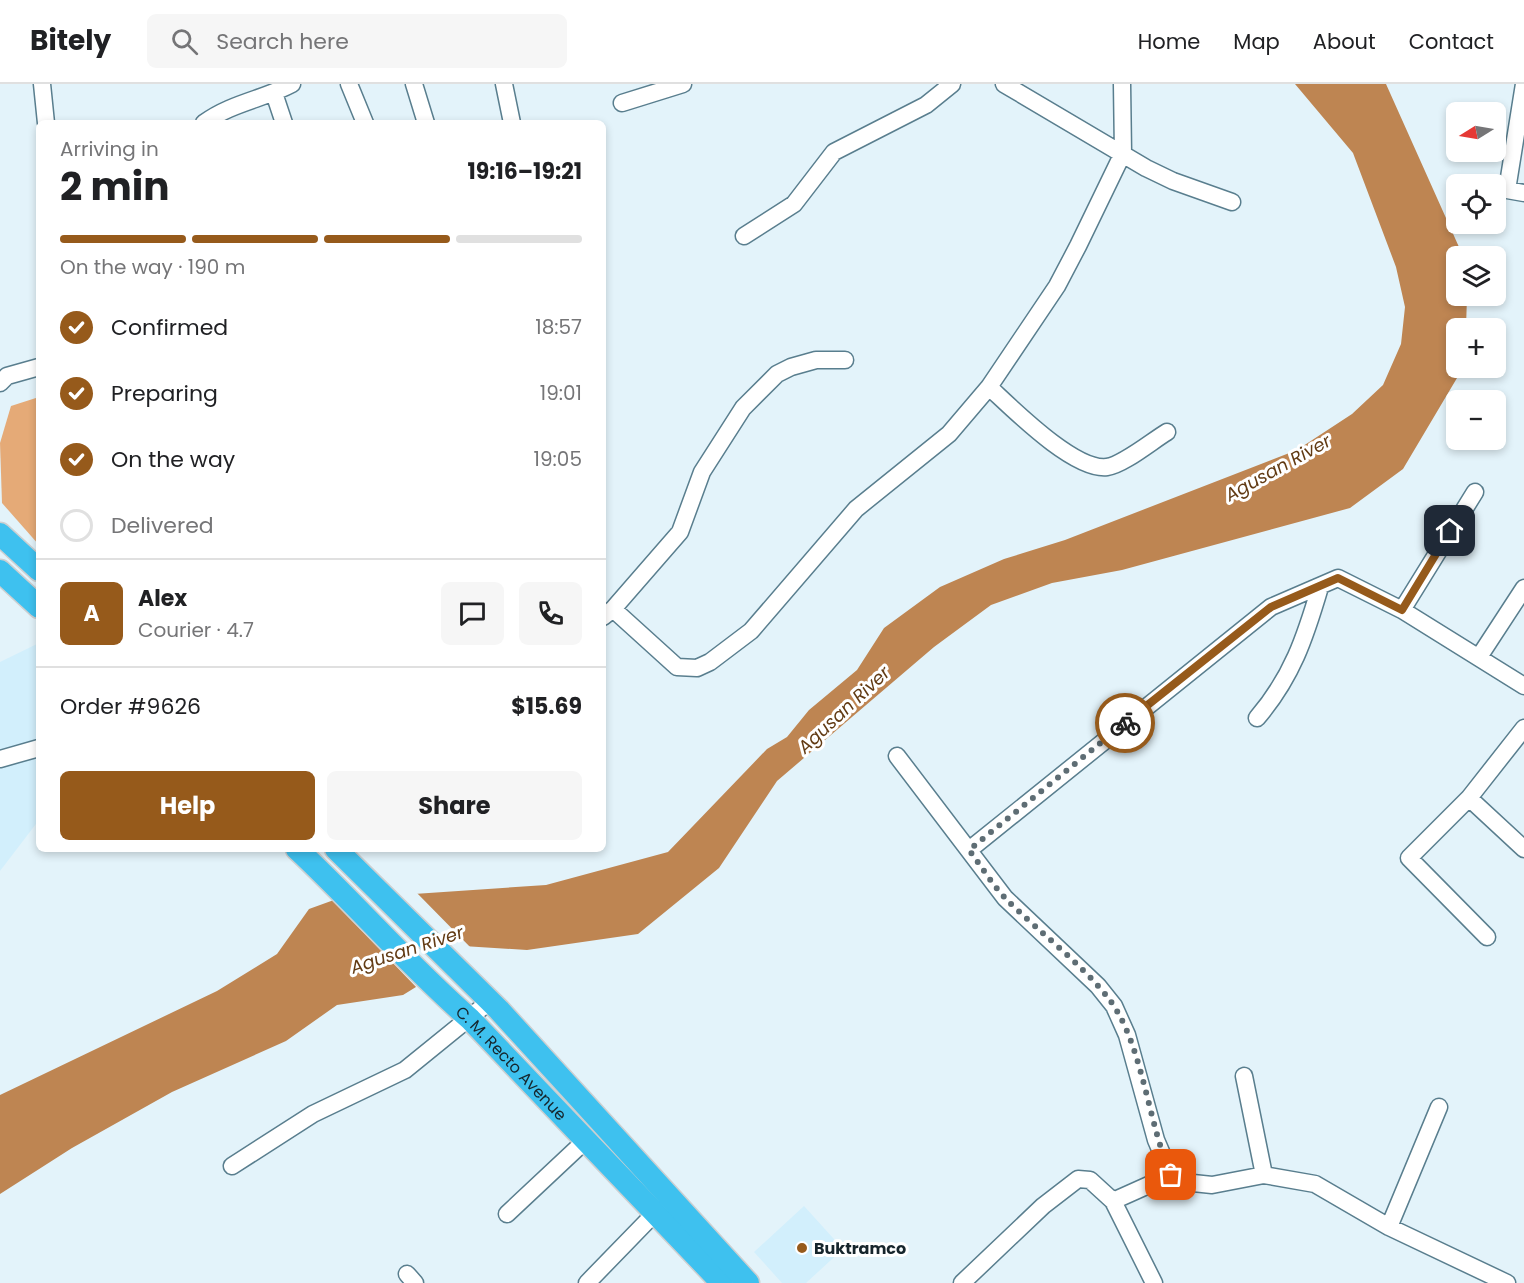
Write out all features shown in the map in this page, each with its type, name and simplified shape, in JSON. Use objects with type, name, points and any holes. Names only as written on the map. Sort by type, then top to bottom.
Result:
[{"type":"highway","points":[[0,534],[36,567]]},
{"type":"highway","points":[[0,571],[36,604]]},
{"type":"highway","name":"C. M. Recto Avenue","points":[[300,852],[333,882],[441,994],[470,1019],[722,1283]]},
{"type":"highway","name":"C. M. Recto Avenue","points":[[343,856],[462,971],[748,1283]]},
{"type":"street","points":[[42,84],[46,120]]},
{"type":"street","points":[[210,120],[244,102],[274,93],[292,84]]},
{"type":"street","points":[[349,84],[364,120]]},
{"type":"street","points":[[414,84],[425,120]]},
{"type":"street","points":[[504,84],[511,120]]},
{"type":"street","points":[[622,103],[683,84]]},
{"type":"street","points":[[744,236],[794,204],[834,152],[926,105],[952,84]]},
{"type":"street","points":[[1004,84],[1173,181],[1232,202]]},
{"type":"street","points":[[845,360],[816,360],[791,367],[777,374],[743,408],[702,472],[680,532],[608,613],[677,667],[698,668],[710,662],[751,631],[856,509],[949,434],[989,387],[1057,286],[1123,153],[1122,84]]},
{"type":"street","points":[[1524,84],[1507,190],[1524,193]]},
{"type":"street","points":[[274,93],[283,120]]},
{"type":"street","points":[[0,362],[18,373]]},
{"type":"street","points":[[0,383],[7,376],[36,368]]},
{"type":"street","points":[[989,387],[1052,443],[1100,466],[1119,463],[1167,432]]},
{"type":"street","points":[[1402,610],[1475,492]]},
{"type":"street","points":[[969,850],[1271,607],[1338,578],[1347,580],[1402,610],[1524,686]]},
{"type":"street","points":[[1257,718],[1289,675],[1300,652],[1320,587]]},
{"type":"street","points":[[1479,657],[1524,588]]},
{"type":"street","points":[[1487,937],[1409,858],[1469,798],[1524,728]]},
{"type":"street","points":[[0,759],[36,749]]},
{"type":"street","points":[[897,756],[1005,898],[1098,986],[1118,1012],[1151,1114],[1156,1140],[1171,1175]]},
{"type":"street","points":[[1469,798],[1524,849]]},
{"type":"street","points":[[232,1166],[313,1114],[405,1070],[490,1001]]},
{"type":"street","points":[[1244,1076],[1264,1175]]},
{"type":"street","points":[[1389,1227],[1439,1107]]},
{"type":"street","points":[[507,1214],[586,1138]]},
{"type":"street","points":[[1113,1201],[1171,1175],[1193,1183],[1212,1185],[1264,1175],[1315,1184],[1483,1278],[1507,1283]]},
{"type":"street","points":[[962,1283],[1043,1206],[1078,1179],[1090,1180],[1113,1201],[1154,1283]]},
{"type":"street","points":[[587,1283],[656,1212]]},
{"type":"shaded area","points":[[36,398],[36,542],[2,503],[0,443],[11,406]]},
{"type":"shaded area","points":[[36,644],[36,824],[0,871],[0,662]]},
{"type":"shaded area","points":[[804,1206],[843,1249],[806,1283],[782,1283],[754,1252]]},
{"type":"water","name":"Agusan River","points":[[1295,84],[1386,84],[1446,218],[1446,234],[1453,234],[1459,246],[1446,246],[1446,306],[1467,306],[1466,318],[1446,318],[1446,378],[1457,378],[1450,390],[1446,390],[1446,397],[1403,469],[1350,508],[1122,570],[1052,583],[991,605],[934,647],[777,781],[719,868],[638,934],[527,950],[463,946],[437,974],[403,995],[337,1005],[286,1041],[172,1092],[72,1148],[0,1194],[0,1095],[217,991],[277,954],[309,909],[356,892],[414,894],[546,885],[668,852],[767,749],[787,737],[809,710],[857,670],[884,628],[940,587],[1004,559],[1065,540],[1297,450],[1352,414],[1383,385],[1401,344],[1405,307],[1396,267],[1353,153]]},
{"type":"pier","points":[[356,889],[415,891],[473,950],[464,949],[439,976],[418,989],[330,898]]},
{"type":"way so far","points":[[1125,723],[969,850],[1005,898],[1098,986],[1118,1012],[1151,1114],[1156,1140],[1171,1175]]},
{"type":"place","name":"Buktramco","points":[[802,1248]]},
{"type":"route","points":[[1125,723],[1281,601],[1338,578],[1347,580],[1402,610],[1450,531]]}]
